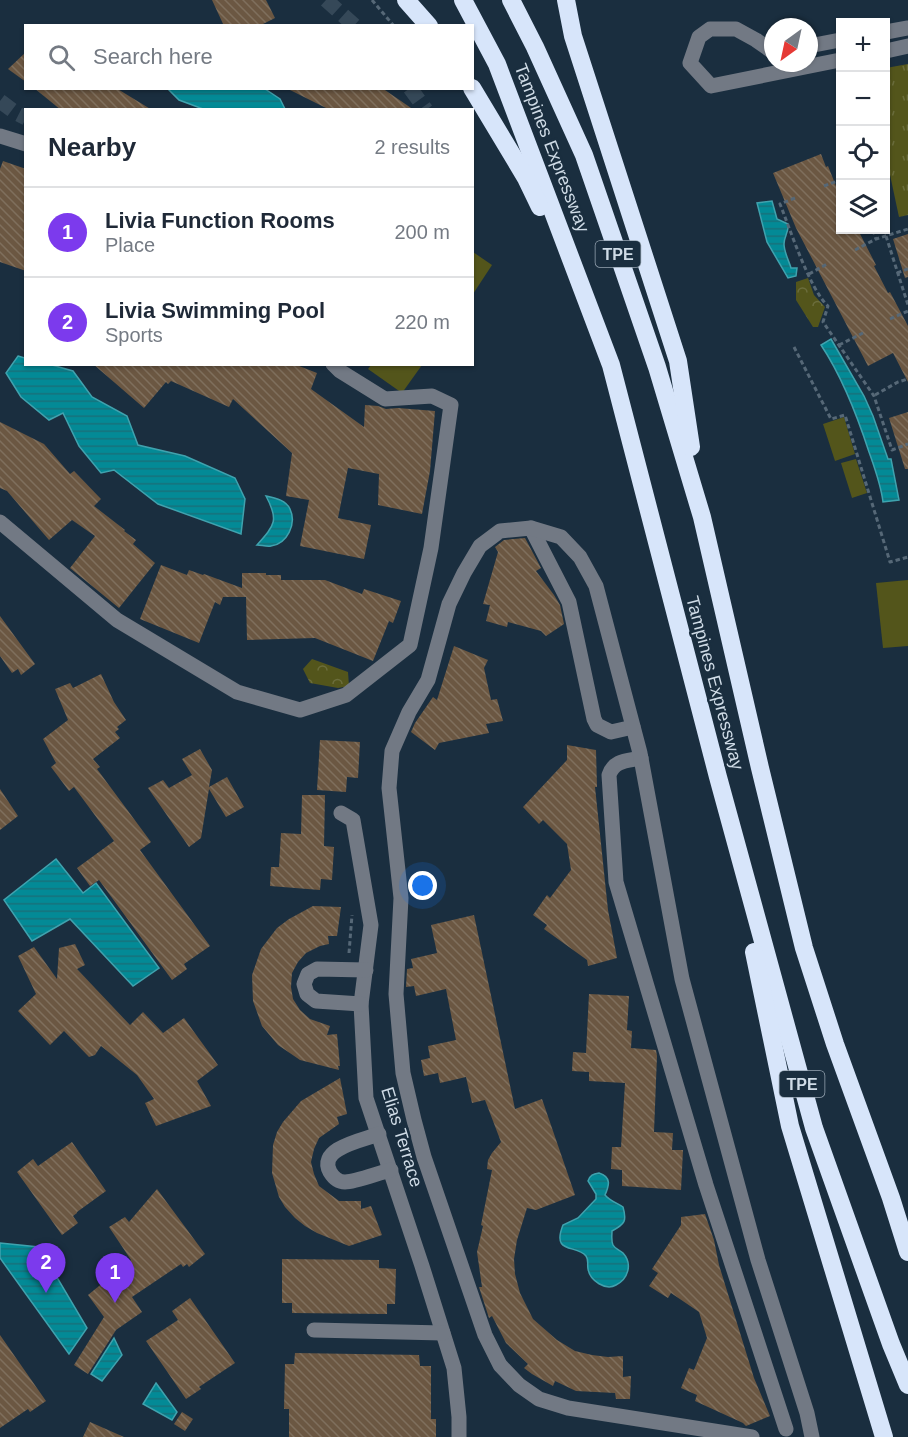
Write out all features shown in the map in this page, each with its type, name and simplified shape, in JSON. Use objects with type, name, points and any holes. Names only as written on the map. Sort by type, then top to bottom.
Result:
[{"type":"highway","points":[[406,0],[427,24]]},
{"type":"highway","name":"Tampines Expressway","points":[[464,0],[497,64],[611,365],[718,777],[814,1128],[891,1344],[908,1385]]},
{"type":"highway","name":"Tampines Expressway","points":[[511,0],[536,47],[584,156],[657,366],[702,517],[804,948],[908,1252]]},
{"type":"highway","points":[[567,0],[573,36],[678,361],[702,517]]},
{"type":"highway","points":[[473,90],[526,178],[542,211],[560,227]]},
{"type":"highway","points":[[718,777],[790,1126],[884,1437]]},
{"type":"highway","points":[[891,1198],[908,1214]]},
{"type":"street","points":[[890,31],[908,28]]},
{"type":"street","points":[[764,46],[736,29],[710,29],[699,37],[690,63],[711,86],[780,72]]},
{"type":"street","points":[[818,45],[836,41]]},
{"type":"street","points":[[890,50],[908,46]]},
{"type":"street","points":[[819,64],[836,61]]},
{"type":"street","points":[[0,135],[24,143]]},
{"type":"street","points":[[0,522],[117,620],[237,692],[300,711],[346,695],[410,645],[431,548],[451,405],[432,396],[385,399],[335,366]]},
{"type":"street","points":[[531,528],[568,602],[597,726],[611,732],[633,727]]},
{"type":"street","points":[[752,1437],[568,1408],[539,1399],[519,1385],[500,1365],[485,1335],[424,1157],[403,1073],[396,994],[401,898],[389,788],[392,751],[409,712],[428,680],[449,604],[464,573],[480,546],[500,531],[531,528],[561,537],[580,557],[596,586],[641,758],[682,979],[758,1260],[807,1413],[812,1437]]},
{"type":"street","points":[[641,758],[616,764],[611,768],[609,775],[616,882],[783,1433],[807,1413]]},
{"type":"street","name":"Elias Terrace","points":[[341,813],[352,820],[371,925],[362,1004],[366,1098],[454,1368],[459,1437]]},
{"type":"street","points":[[362,1004],[316,1001],[304,990],[304,984],[308,974],[317,969],[366,970]]},
{"type":"street","points":[[379,1134],[338,1148],[330,1157],[328,1168],[335,1178],[346,1182],[391,1170]]},
{"type":"street","points":[[314,1330],[443,1333]]},
{"type":"path","points":[[372,0],[392,24]]},
{"type":"path","points":[[824,186],[836,182]]},
{"type":"path","points":[[795,198],[780,204],[809,274],[828,306],[824,322],[874,396],[892,450],[908,444]]},
{"type":"path","points":[[855,250],[876,239],[908,230]]},
{"type":"path","points":[[874,234],[876,239]]},
{"type":"path","points":[[886,236],[908,305]]},
{"type":"path","points":[[809,274],[827,264]]},
{"type":"path","points":[[897,273],[908,269]]},
{"type":"path","points":[[890,319],[908,311]]},
{"type":"path","points":[[839,345],[863,333]]},
{"type":"path","points":[[794,347],[831,419],[845,415],[890,562],[908,557]]},
{"type":"path","points":[[874,396],[908,379]]},
{"type":"green space","points":[[908,64],[908,215],[899,217],[890,175],[890,67]]},
{"type":"green space","points":[[474,253],[492,265],[474,292]]},
{"type":"green space","points":[[808,278],[814,295],[825,307],[818,327],[813,327],[796,300],[796,282]]},
{"type":"green space","points":[[370,366],[421,366],[402,393],[368,369]]},
{"type":"green space","points":[[844,417],[855,454],[835,461],[823,424]]},
{"type":"green space","points":[[856,459],[867,493],[852,498],[841,463]]},
{"type":"green space","points":[[908,580],[908,646],[883,648],[876,583]]},
{"type":"green space","points":[[312,659],[348,672],[349,686],[338,688],[310,683],[303,669]]},
{"type":"shaded area","points":[[169,90],[266,90],[280,99],[284,108],[200,108],[179,100]]},
{"type":"shaded area","points":[[772,201],[777,219],[788,224],[784,247],[791,268],[797,268],[796,276],[788,278],[767,242],[757,203]]},
{"type":"shaded area","points":[[831,339],[873,416],[888,459],[891,459],[899,500],[883,502],[881,489],[854,411],[836,370],[821,345]]},
{"type":"shaded area","points":[[18,356],[24,358],[24,366],[56,366],[73,371],[92,397],[127,416],[138,445],[185,456],[235,478],[245,499],[241,534],[158,504],[114,470],[101,473],[79,446],[63,413],[49,420],[21,397],[6,373]]},
{"type":"shaded area","points":[[266,496],[286,503],[292,515],[291,527],[286,537],[277,544],[269,546],[257,545],[268,532],[274,517]]},
{"type":"shaded area","points":[[56,859],[83,893],[96,883],[159,968],[133,986],[70,919],[32,941],[4,900]]},
{"type":"shaded area","points":[[599,1173],[608,1179],[605,1195],[623,1207],[625,1216],[624,1222],[612,1231],[612,1243],[626,1257],[628,1271],[624,1279],[612,1287],[603,1286],[595,1281],[589,1273],[586,1256],[582,1252],[563,1245],[560,1241],[563,1225],[578,1218],[596,1199],[596,1194],[588,1181],[592,1175]]},
{"type":"shaded area","points":[[0,1243],[39,1247],[87,1328],[69,1354],[0,1258]]},
{"type":"shaded area","points":[[114,1338],[122,1355],[102,1381],[91,1374]]},
{"type":"shaded area","points":[[156,1383],[177,1412],[172,1420],[143,1404]]},
{"type":"building","points":[[212,0],[266,0],[275,18],[263,24],[223,24]]},
{"type":"building","points":[[24,54],[24,81],[8,69]]},
{"type":"building","points":[[36,90],[119,90],[149,108],[59,108]]},
{"type":"building","points":[[290,90],[385,90],[411,108],[326,108]]},
{"type":"building","points":[[821,154],[836,186],[836,234],[860,234],[888,293],[890,292],[908,326],[908,382],[893,353],[868,366],[796,228],[773,173]]},
{"type":"building","points":[[3,161],[24,168],[24,270],[0,262],[0,169]]},
{"type":"building","points":[[908,234],[908,277],[905,278],[893,239]]},
{"type":"building","points":[[95,366],[299,366],[317,373],[311,389],[364,427],[365,405],[386,409],[435,411],[430,471],[422,514],[378,505],[379,474],[348,468],[338,518],[371,525],[364,559],[300,546],[309,500],[286,496],[292,453],[233,399],[229,407],[171,381],[168,384],[166,382],[144,408]]},
{"type":"building","points":[[908,412],[908,469],[905,469],[889,418]]},
{"type":"building","points":[[0,422],[44,444],[70,474],[74,471],[101,499],[94,506],[136,540],[133,544],[155,563],[119,608],[70,568],[95,536],[72,520],[49,540],[7,491],[0,488]]},
{"type":"building","points":[[525,538],[541,568],[536,571],[560,605],[564,624],[546,636],[541,631],[508,622],[507,627],[486,621],[490,605],[483,604],[498,552],[495,547],[504,540]]},
{"type":"building","points":[[161,565],[187,575],[189,570],[204,574],[242,588],[242,573],[266,573],[266,575],[281,575],[281,580],[325,580],[362,594],[364,589],[401,601],[393,623],[389,621],[373,661],[315,638],[247,640],[246,597],[223,597],[220,605],[215,602],[199,643],[140,619]]},
{"type":"building","points":[[0,616],[35,664],[21,675],[18,669],[12,673],[0,656]]},
{"type":"building","points":[[454,646],[488,660],[484,668],[491,700],[497,699],[503,721],[486,724],[489,733],[439,743],[435,750],[411,732],[433,697],[437,700]]},
{"type":"building","points":[[101,674],[114,702],[126,720],[117,727],[119,729],[115,732],[120,738],[93,759],[100,767],[97,769],[151,842],[140,850],[210,946],[184,964],[187,969],[172,980],[99,880],[90,886],[77,868],[114,841],[74,787],[69,791],[51,767],[56,763],[43,739],[68,720],[55,689],[70,683],[73,688]]},
{"type":"building","points":[[320,740],[360,742],[358,778],[347,777],[346,792],[317,790]]},
{"type":"building","points":[[567,745],[596,750],[597,787],[595,787],[608,910],[617,958],[588,966],[587,960],[544,929],[547,925],[533,915],[547,895],[550,898],[571,870],[567,844],[543,820],[539,824],[523,807],[567,760]]},
{"type":"building","points":[[200,749],[212,770],[209,787],[227,777],[244,807],[226,817],[209,789],[201,838],[189,847],[148,788],[163,780],[169,788],[192,775],[182,759]]},
{"type":"building","points":[[0,789],[18,816],[0,830]]},
{"type":"building","points":[[302,795],[325,795],[324,846],[334,847],[332,880],[321,879],[320,890],[270,886],[271,867],[279,867],[281,833],[301,834]]},
{"type":"building","points":[[313,906],[341,907],[337,936],[328,936],[329,944],[306,953],[292,973],[291,987],[293,999],[300,1010],[310,1019],[330,1026],[327,1035],[337,1034],[339,1070],[300,1060],[278,1045],[262,1026],[253,1001],[252,975],[261,949],[277,928]]},
{"type":"building","points":[[474,915],[515,1109],[542,1099],[575,1195],[536,1210],[527,1208],[514,1259],[520,1293],[533,1319],[557,1340],[575,1351],[608,1357],[623,1356],[623,1377],[631,1376],[630,1399],[616,1399],[615,1393],[576,1391],[555,1381],[553,1386],[532,1374],[524,1368],[528,1364],[506,1343],[492,1316],[489,1318],[479,1287],[482,1287],[477,1252],[492,1170],[487,1169],[488,1160],[501,1142],[485,1100],[472,1103],[466,1077],[440,1083],[438,1073],[424,1076],[421,1060],[430,1058],[428,1046],[456,1040],[446,989],[416,996],[414,986],[406,987],[407,969],[413,968],[411,959],[437,953],[431,925]]},
{"type":"building","points":[[75,944],[85,965],[77,969],[130,1025],[143,1012],[163,1033],[184,1018],[218,1065],[197,1081],[211,1106],[156,1126],[145,1103],[154,1099],[137,1075],[101,1046],[95,1055],[89,1057],[64,1031],[50,1045],[18,1011],[36,994],[18,956],[34,947],[57,979],[59,948]]},
{"type":"building","points":[[589,994],[629,996],[627,1030],[632,1031],[631,1048],[656,1050],[654,1132],[673,1133],[672,1150],[683,1150],[681,1190],[622,1186],[622,1170],[611,1169],[612,1147],[621,1147],[625,1083],[589,1081],[589,1072],[572,1071],[573,1052],[586,1053]]},
{"type":"building","points":[[340,1078],[347,1114],[337,1117],[339,1124],[319,1138],[311,1162],[314,1174],[319,1186],[339,1201],[361,1201],[361,1209],[371,1206],[382,1235],[349,1246],[317,1233],[295,1218],[279,1197],[272,1173],[273,1145],[283,1122],[301,1101]]},
{"type":"building","points":[[72,1142],[106,1191],[73,1216],[78,1223],[62,1235],[17,1172],[33,1159],[38,1166]]},
{"type":"building","points":[[157,1189],[205,1254],[189,1267],[187,1264],[183,1267],[181,1264],[132,1297],[142,1312],[116,1330],[88,1374],[74,1365],[104,1317],[88,1295],[131,1260],[109,1227],[125,1217],[129,1222]]},
{"type":"building","points":[[705,1214],[754,1378],[770,1416],[746,1426],[695,1401],[697,1395],[681,1388],[689,1368],[694,1370],[707,1338],[699,1312],[671,1293],[668,1298],[649,1286],[658,1273],[652,1269],[681,1225],[681,1217]]},
{"type":"building","points":[[282,1259],[379,1260],[379,1268],[396,1269],[395,1304],[387,1304],[387,1314],[292,1313],[292,1303],[282,1303]]},
{"type":"building","points":[[190,1298],[235,1363],[199,1387],[201,1389],[186,1399],[146,1341],[178,1320],[172,1311]]},
{"type":"building","points":[[0,1335],[46,1401],[30,1412],[28,1409],[0,1428]]},
{"type":"building","points":[[295,1353],[419,1355],[420,1366],[431,1366],[431,1419],[436,1419],[436,1437],[289,1437],[289,1409],[284,1409],[285,1364],[294,1364]]},
{"type":"building","points":[[182,1412],[193,1419],[185,1431],[174,1424]]},
{"type":"building","points":[[90,1422],[124,1437],[83,1437]]},
{"type":"tunnel","points":[[326,0],[353,24]]},
{"type":"tunnel","points":[[411,90],[425,108]]},
{"type":"tunnel","points":[[0,101],[24,117]]},
{"type":"place","name":"Livia Swimming Pool","points":[[46,1293]]},
{"type":"place","name":"Livia Function Rooms","points":[[115,1303]]}]
